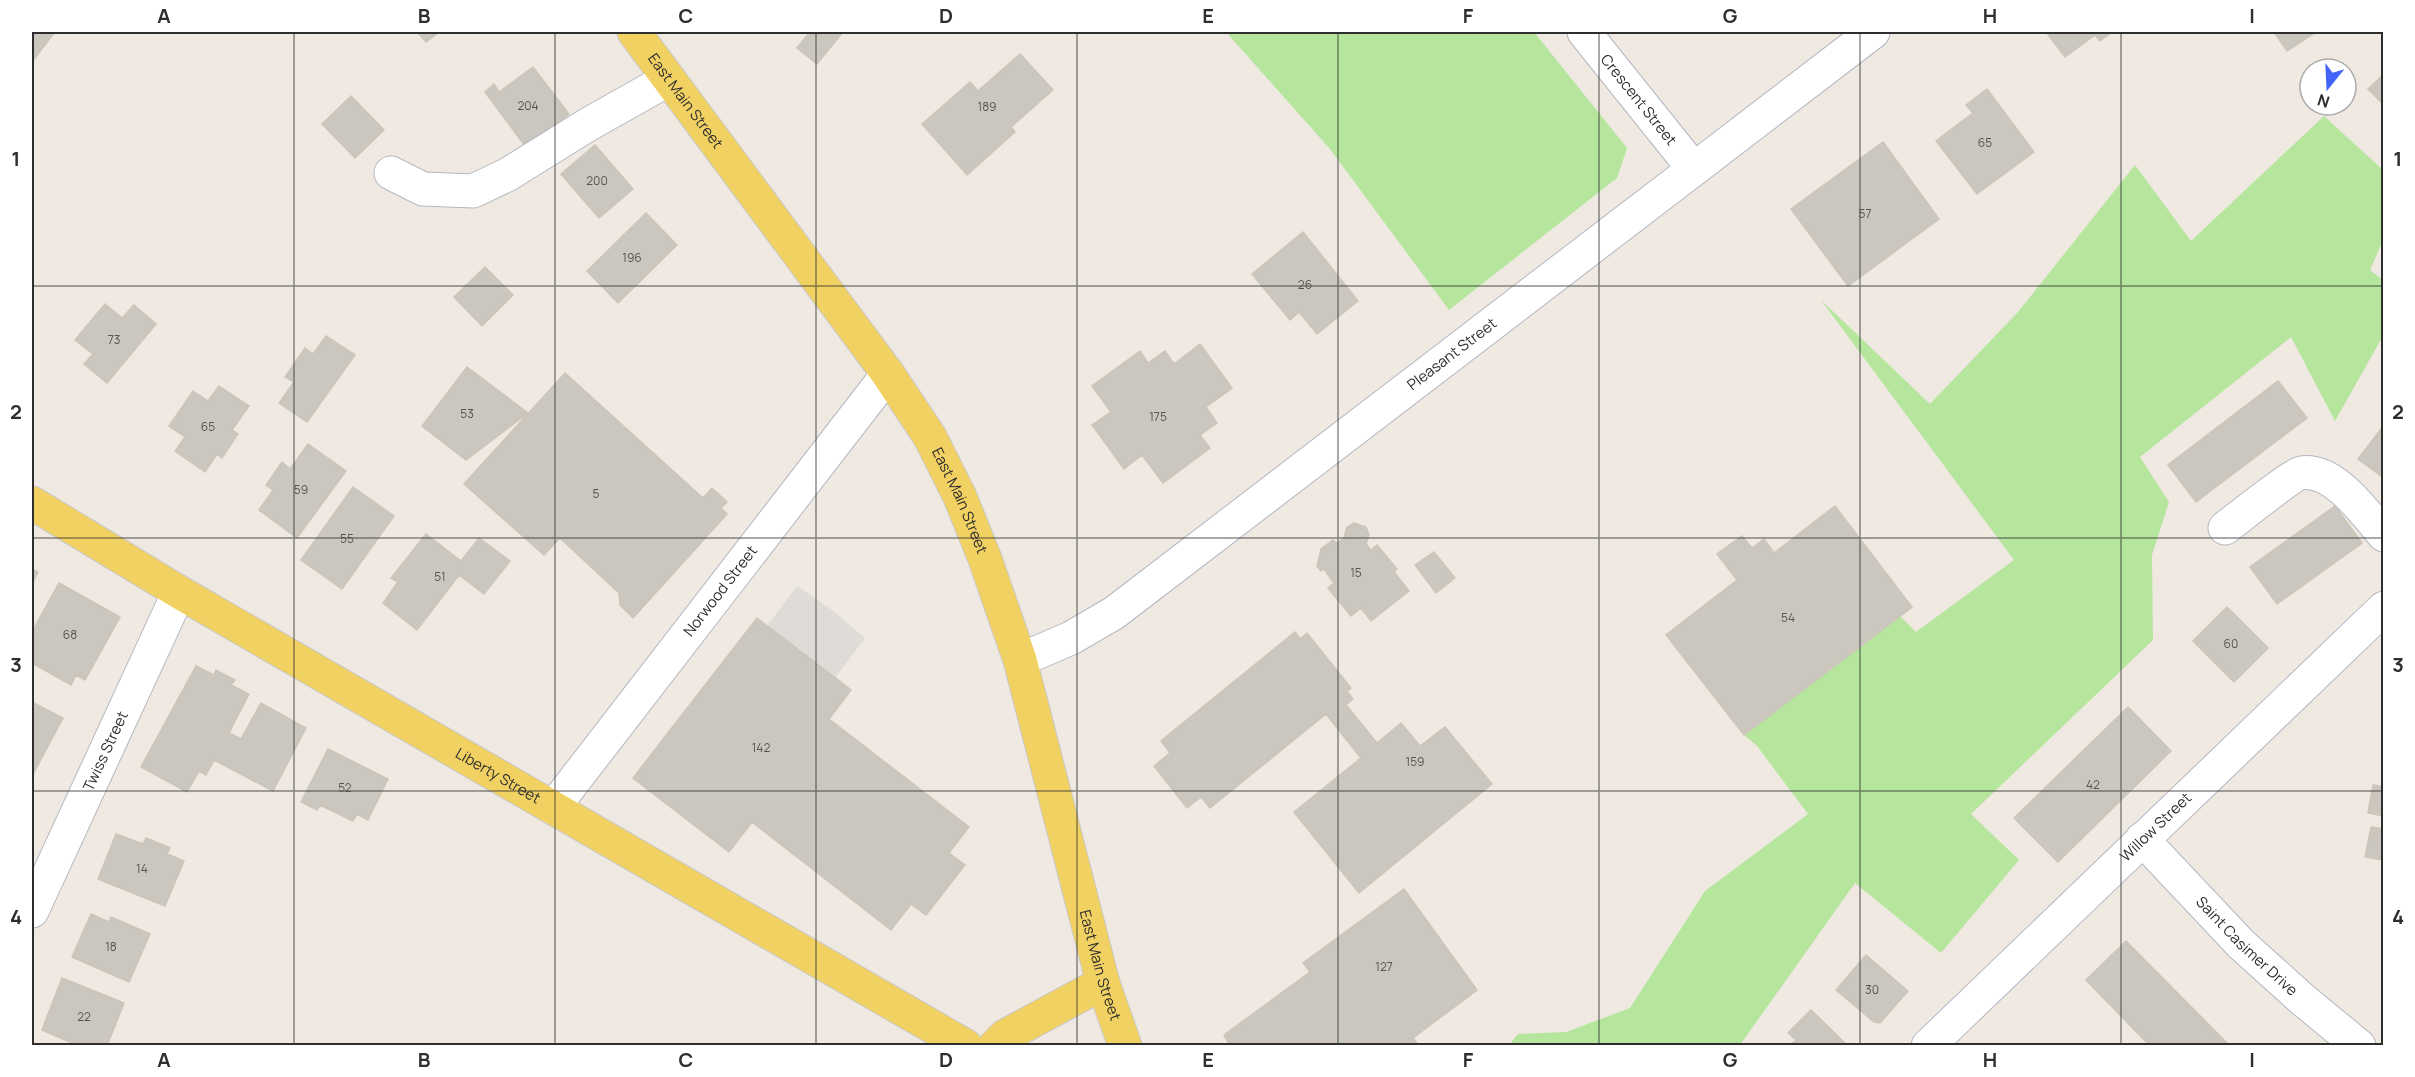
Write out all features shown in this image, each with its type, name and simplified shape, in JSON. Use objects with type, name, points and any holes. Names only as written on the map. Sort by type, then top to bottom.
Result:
[{"type":"main road","name":"East Main Street","points":[[642,35],[669,79],[888,374],[930,437],[960,497],[985,559],[1020,660],[1103,983],[1125,1046]]},
{"type":"main road","name":"Liberty Street","points":[[32,503],[179,592],[966,1046]]},
{"type":"main road","points":[[995,1046],[1005,1036],[1103,983]]},
{"type":"street","name":"Crescent Street","points":[[1584,32],[1694,168]]},
{"type":"street","name":"Pleasant Street","points":[[1020,660],[1071,638],[1114,613],[1873,32]]},
{"type":"street","points":[[391,173],[423,189],[473,191],[507,175],[589,124],[669,79]]},
{"type":"street","name":"Norwood Street","points":[[553,808],[888,374]]},
{"type":"street","points":[[2225,528],[2299,473],[2320,474],[2348,493],[2384,535]]},
{"type":"street","name":"Twiss Street","points":[[32,911],[179,592]]},
{"type":"street","name":"Willow Street","points":[[1928,1046],[2384,608]]},
{"type":"street","name":"Saint Casimer Drive","points":[[2142,839],[2241,944],[2359,1046]]},
{"type":"green space","points":[[1226,32],[1534,32],[1627,148],[1617,178],[1449,310],[1330,149]]},
{"type":"green space","points":[[2325,117],[2383,170],[2383,240],[2370,270],[2383,280],[2383,336],[2335,421],[2291,337],[2140,457],[2169,502],[2152,555],[2153,640],[1971,814],[2019,860],[1941,953],[1855,883],[1740,1045],[1509,1045],[1518,1034],[1566,1032],[1630,1008],[1705,891],[1808,814],[1757,746],[1744,735],[1900,616],[1916,632],[2014,560],[1821,300],[1930,404],[2018,312],[2135,165],[2191,241]]},
{"type":"shaded area","points":[[797,586],[832,610],[865,638],[835,678],[767,626]]},
{"type":"building","points":[[32,32],[54,33],[32,62]]},
{"type":"building","points":[[417,32],[439,32],[426,42]]},
{"type":"building","points":[[810,32],[843,32],[817,64],[797,48]]},
{"type":"building","points":[[2046,32],[2112,32],[2100,41],[2095,35],[2065,57]]},
{"type":"building","points":[[2274,32],[2316,32],[2287,51]]},
{"type":"building","points":[[1020,54],[1053,90],[1011,127],[1015,132],[967,175],[922,124],[970,82],[978,91]]},
{"type":"building","points":[[533,67],[569,114],[525,146],[485,92],[494,84],[499,92]]},
{"type":"building","points":[[2384,74],[2384,105],[2368,89]]},
{"type":"building","points":[[1987,89],[2034,152],[1977,194],[1936,141],[1973,113],[1966,105]]},
{"type":"building","points":[[351,96],[384,130],[355,158],[322,124]]},
{"type":"building","points":[[1883,142],[1939,219],[1848,286],[1791,209]]},
{"type":"building","points":[[595,145],[633,189],[599,218],[561,174]]},
{"type":"building","points":[[646,213],[677,245],[618,303],[587,271]]},
{"type":"building","points":[[1303,232],[1358,301],[1317,334],[1299,312],[1290,320],[1252,274]]},
{"type":"building","points":[[485,267],[513,295],[482,326],[454,297]]},
{"type":"building","points":[[105,304],[122,318],[134,305],[156,324],[107,383],[84,364],[93,354],[75,340]]},
{"type":"building","points":[[326,336],[355,355],[307,422],[279,403],[294,382],[285,377],[305,348],[313,354]]},
{"type":"building","points":[[1200,344],[1232,388],[1206,407],[1217,423],[1200,435],[1210,448],[1163,483],[1142,455],[1124,469],[1092,425],[1111,412],[1092,386],[1140,351],[1148,363],[1165,351],[1174,364]]},
{"type":"building","points":[[467,367],[528,413],[466,460],[422,426]]},
{"type":"building","points":[[565,373],[703,498],[712,488],[727,502],[721,508],[727,514],[633,618],[620,605],[619,593],[560,538],[544,555],[464,484]]},
{"type":"building","points":[[2278,381],[2307,418],[2196,502],[2168,465]]},
{"type":"building","points":[[219,386],[249,406],[232,430],[238,434],[222,458],[217,454],[205,472],[175,451],[185,437],[169,426],[193,391],[208,401]]},
{"type":"building","points":[[2384,425],[2384,478],[2358,459]]},
{"type":"building","points":[[308,444],[346,471],[297,538],[259,510],[273,490],[266,485],[282,462],[290,469]]},
{"type":"building","points":[[353,487],[394,516],[342,589],[301,560]]},
{"type":"building","points":[[1835,506],[1912,607],[1744,735],[1666,635],[1737,580],[1717,554],[1742,536],[1752,548],[1764,539],[1774,553]]},
{"type":"building","points":[[2335,506],[2362,543],[2277,604],[2250,567]]},
{"type":"building","points":[[1354,523],[1366,527],[1369,535],[1366,544],[1371,550],[1377,545],[1397,569],[1394,572],[1409,591],[1371,621],[1361,608],[1351,616],[1328,588],[1334,583],[1324,569],[1321,571],[1317,566],[1321,549],[1333,540],[1337,543],[1344,538],[1347,527]]},
{"type":"building","points":[[426,534],[461,561],[479,538],[510,561],[484,594],[459,575],[417,630],[383,603],[398,582],[391,578]]},
{"type":"building","points":[[1434,552],[1455,578],[1436,593],[1415,565]]},
{"type":"building","points":[[32,569],[38,572],[32,584]]},
{"type":"building","points":[[59,583],[120,617],[85,680],[76,675],[71,685],[32,663],[32,632]]},
{"type":"building","points":[[2227,607],[2268,648],[2234,682],[2193,641]]},
{"type":"building","points":[[757,618],[851,690],[829,719],[969,827],[949,853],[965,865],[926,915],[911,904],[891,930],[752,822],[729,852],[633,778]]},
{"type":"building","points":[[1295,632],[1300,639],[1307,633],[1351,688],[1347,691],[1353,699],[1346,705],[1377,743],[1401,723],[1420,746],[1445,727],[1492,784],[1359,893],[1294,812],[1361,758],[1326,714],[1210,808],[1201,797],[1187,808],[1154,766],[1170,753],[1161,741]]},
{"type":"building","points":[[196,666],[214,675],[216,670],[235,680],[231,685],[249,694],[229,733],[241,739],[261,703],[306,728],[273,791],[214,760],[206,775],[199,771],[187,792],[141,767]]},
{"type":"building","points":[[32,702],[63,718],[33,774],[32,773]]},
{"type":"building","points":[[2128,707],[2171,751],[2058,862],[2014,818]]},
{"type":"building","points":[[328,749],[388,779],[368,820],[357,814],[353,821],[320,805],[317,810],[301,802]]},
{"type":"building","points":[[2373,785],[2384,787],[2384,816],[2368,813]]},
{"type":"building","points":[[2371,827],[2384,829],[2384,860],[2365,857]]},
{"type":"building","points":[[116,834],[143,844],[146,838],[170,848],[167,854],[184,861],[165,906],[98,879]]},
{"type":"building","points":[[1404,889],[1477,990],[1413,1038],[1419,1046],[1230,1046],[1224,1035],[1310,972],[1303,963]]},
{"type":"building","points":[[91,914],[109,922],[111,917],[150,934],[129,982],[72,957]]},
{"type":"building","points":[[2126,941],[2230,1046],[2150,1046],[2086,980]]},
{"type":"building","points":[[1866,955],[1908,991],[1880,1023],[1874,1022],[1836,990]]},
{"type":"building","points":[[62,978],[124,1003],[107,1046],[79,1046],[42,1030]]},
{"type":"building","points":[[1811,1010],[1848,1046],[1790,1046],[1796,1040],[1788,1033]]}]
